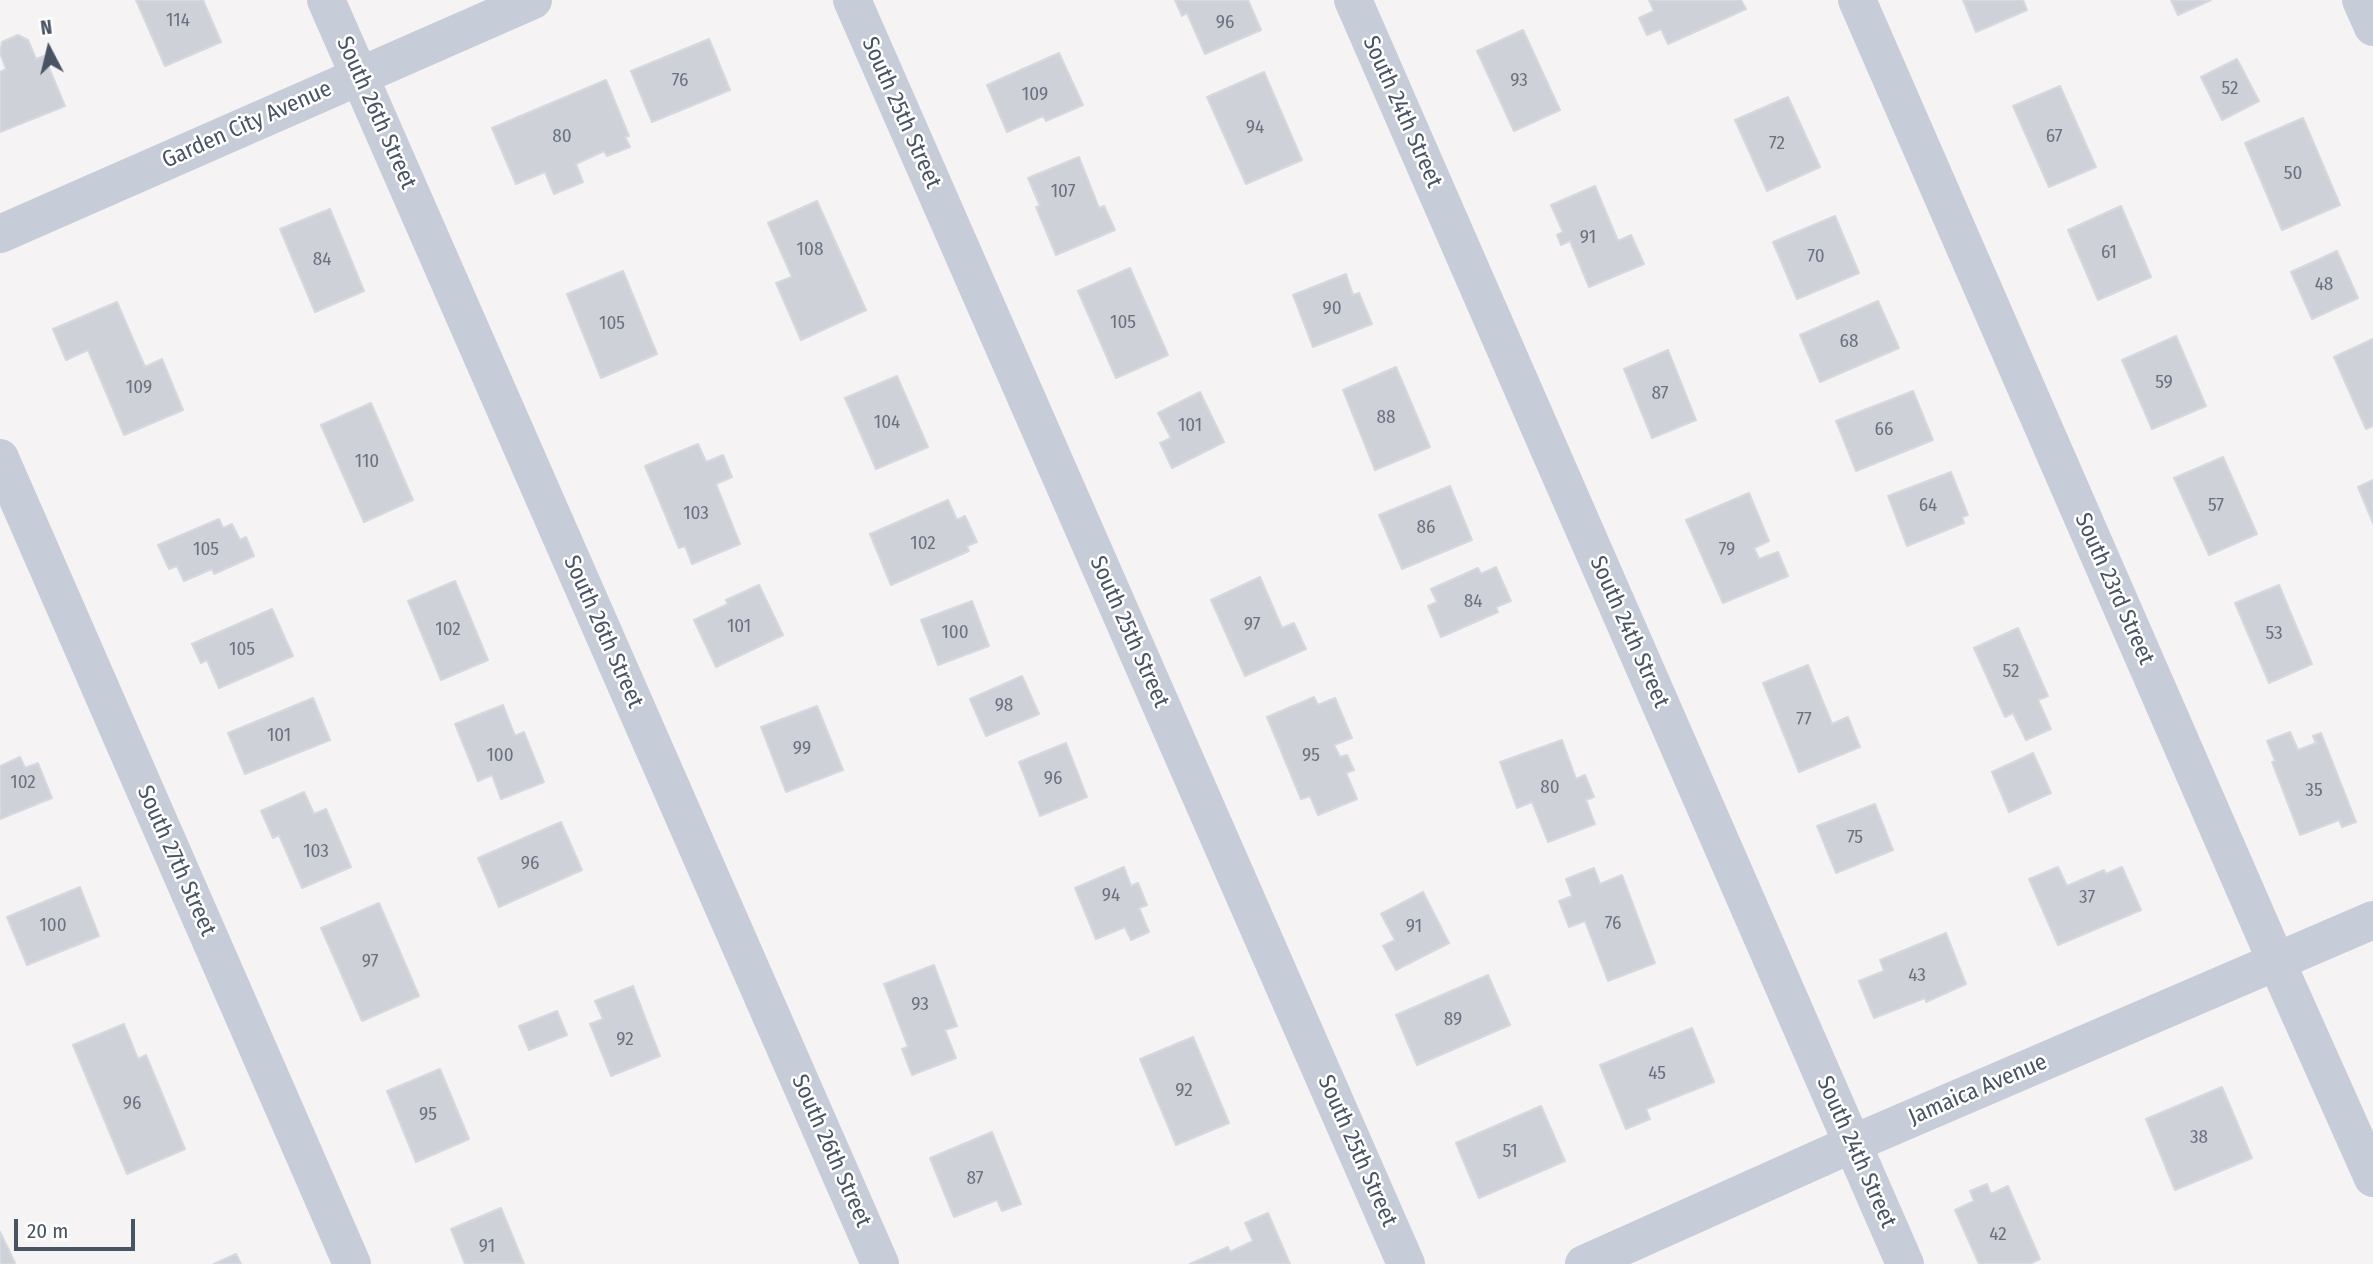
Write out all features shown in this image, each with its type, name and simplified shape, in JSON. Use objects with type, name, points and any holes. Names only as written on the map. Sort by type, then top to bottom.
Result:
[{"type":"street","name":"South 26th Street","points":[[326,0],[880,1264]]},
{"type":"street","name":"Garden City Avenue","points":[[0,234],[533,0]]},
{"type":"street","name":"South 25th Street","points":[[852,0],[1406,1264]]},
{"type":"street","name":"South 24th Street","points":[[1353,0],[1905,1264]]},
{"type":"street","name":"South 23rd Street","points":[[1857,0],[2373,1178]]},
{"type":"street","points":[[2361,0],[2373,27]]},
{"type":"street","name":"South 27th Street","points":[[0,458],[352,1264]]},
{"type":"street","name":"Jamaica Avenue","points":[[1584,1264],[1852,1143],[2373,920]]},
{"type":"building","points":[[136,0],[203,0],[221,42],[165,66]]},
{"type":"building","points":[[1175,0],[1248,0],[1261,30],[1205,54],[1187,13],[1182,16]]},
{"type":"building","points":[[1649,0],[1741,0],[1746,9],[1668,44],[1661,29],[1647,35],[1639,18],[1654,11]]},
{"type":"building","points":[[1963,0],[2023,0],[2027,10],[1976,32]]},
{"type":"building","points":[[2171,0],[2211,0],[2178,15]]},
{"type":"building","points":[[1523,30],[1560,110],[1514,131],[1477,51]]},
{"type":"building","points":[[18,35],[28,40],[36,59],[44,56],[65,106],[0,132],[0,72],[6,69],[0,53],[2,42]]},
{"type":"building","points":[[709,39],[730,90],[652,122],[631,71]]},
{"type":"building","points":[[1059,53],[1083,105],[1046,121],[1043,116],[1007,132],[987,85]]},
{"type":"building","points":[[2237,59],[2259,101],[2222,120],[2201,77]]},
{"type":"building","points":[[1264,72],[1302,160],[1246,184],[1207,97]]},
{"type":"building","points":[[606,80],[629,136],[625,137],[630,147],[607,156],[604,151],[576,164],[583,182],[554,194],[545,172],[516,184],[492,128]]},
{"type":"building","points":[[2060,86],[2096,167],[2049,187],[2013,106]]},
{"type":"building","points":[[1788,97],[1820,167],[1767,191],[1735,120]]},
{"type":"building","points":[[2303,118],[2340,205],[2282,230],[2245,143]]},
{"type":"building","points":[[1079,157],[1099,208],[1104,206],[1115,230],[1056,255],[1036,207],[1040,206],[1028,178]]},
{"type":"building","points":[[1595,186],[1618,241],[1631,235],[1644,264],[1589,287],[1570,241],[1561,245],[1557,235],[1563,232],[1551,205]]},
{"type":"building","points":[[817,201],[866,310],[801,340],[776,283],[792,277],[768,223]]},
{"type":"building","points":[[2121,206],[2151,277],[2098,300],[2068,230]]},
{"type":"building","points":[[330,209],[364,291],[315,312],[280,229]]},
{"type":"building","points":[[1835,216],[1859,273],[1797,299],[1773,242]]},
{"type":"building","points":[[2337,251],[2358,298],[2312,319],[2291,272]]},
{"type":"building","points":[[1130,268],[1168,355],[1116,378],[1078,291]]},
{"type":"building","points":[[623,271],[657,354],[601,378],[567,294]]},
{"type":"building","points":[[1346,274],[1353,295],[1359,293],[1372,324],[1313,347],[1293,295]]},
{"type":"building","points":[[1878,301],[1899,348],[1820,382],[1800,335]]},
{"type":"building","points":[[117,302],[145,367],[162,359],[183,410],[124,435],[88,350],[66,360],[53,329]]},
{"type":"building","points":[[2176,336],[2206,406],[2152,429],[2122,360]]},
{"type":"building","points":[[2373,339],[2373,426],[2366,429],[2334,357]]},
{"type":"building","points":[[1668,350],[1696,420],[1652,438],[1624,369]]},
{"type":"building","points":[[1396,367],[1430,447],[1375,470],[1343,390]]},
{"type":"building","points":[[897,376],[928,447],[876,469],[845,398]]},
{"type":"building","points":[[1913,391],[1933,440],[1856,471],[1836,421]]},
{"type":"building","points":[[1200,392],[1224,442],[1172,468],[1160,443],[1171,438],[1158,413]]},
{"type":"building","points":[[371,403],[413,500],[364,522],[321,425]]},
{"type":"building","points":[[698,444],[706,462],[723,455],[732,477],[716,484],[740,544],[692,564],[685,546],[679,548],[645,466]]},
{"type":"building","points":[[2223,457],[2257,534],[2209,555],[2174,478]]},
{"type":"building","points":[[1951,472],[1968,515],[1962,517],[1964,523],[1907,546],[1888,496]]},
{"type":"building","points":[[2373,480],[2373,523],[2358,487]]},
{"type":"building","points":[[1450,486],[1472,540],[1402,569],[1379,515]]},
{"type":"building","points":[[1749,493],[1769,541],[1754,548],[1759,559],[1778,552],[1788,576],[1723,603],[1686,520]]},
{"type":"building","points":[[948,500],[957,520],[965,516],[977,542],[967,546],[969,551],[891,585],[870,534]]},
{"type":"building","points":[[219,519],[223,528],[232,524],[240,540],[246,537],[254,556],[214,574],[212,569],[184,581],[177,566],[169,569],[158,545]]},
{"type":"building","points":[[1496,567],[1511,601],[1496,607],[1498,612],[1441,637],[1428,606],[1437,602],[1431,589],[1478,568],[1481,574]]},
{"type":"building","points":[[1260,577],[1282,628],[1294,623],[1306,649],[1245,676],[1211,600]]},
{"type":"building","points":[[455,581],[488,660],[441,680],[408,601]]},
{"type":"building","points":[[759,585],[783,635],[716,667],[694,620],[728,604],[726,600]]},
{"type":"building","points":[[2279,585],[2312,664],[2269,683],[2235,603]]},
{"type":"building","points":[[972,601],[989,646],[938,665],[921,620]]},
{"type":"building","points":[[272,609],[293,656],[219,688],[207,660],[201,663],[192,644]]},
{"type":"building","points":[[2018,628],[2048,696],[2038,700],[2051,729],[2026,740],[2013,713],[2005,717],[1974,648]]},
{"type":"building","points":[[1808,665],[1832,724],[1848,717],[1860,747],[1799,772],[1763,683]]},
{"type":"building","points":[[1022,676],[1039,714],[986,736],[970,699]]},
{"type":"building","points":[[1314,697],[1318,705],[1335,698],[1352,738],[1334,745],[1340,757],[1347,755],[1354,770],[1346,773],[1357,799],[1318,815],[1310,796],[1301,799],[1267,717]]},
{"type":"building","points":[[313,698],[330,740],[245,774],[228,733]]},
{"type":"building","points":[[503,705],[515,736],[524,732],[544,782],[501,799],[492,775],[478,781],[455,724]]},
{"type":"building","points":[[817,706],[843,770],[786,792],[761,727]]},
{"type":"building","points":[[2290,732],[2298,750],[2316,743],[2313,736],[2321,733],[2356,822],[2342,827],[2339,820],[2300,835],[2272,762],[2275,761],[2267,741]]},
{"type":"building","points":[[1562,740],[1576,779],[1585,775],[1594,797],[1586,800],[1595,824],[1548,842],[1532,802],[1517,808],[1500,762]]},
{"type":"building","points":[[1066,743],[1087,797],[1040,816],[1019,762]]},
{"type":"building","points":[[2033,753],[2051,793],[2009,812],[1992,772]]},
{"type":"building","points":[[20,757],[25,768],[38,763],[52,798],[0,819],[0,766]]},
{"type":"building","points":[[304,792],[314,814],[326,809],[351,867],[302,888],[279,835],[273,838],[261,811]]},
{"type":"building","points":[[1875,804],[1893,850],[1836,873],[1817,826]]},
{"type":"building","points":[[561,822],[582,870],[499,907],[478,858]]},
{"type":"building","points":[[1124,867],[1131,886],[1138,883],[1147,905],[1139,908],[1149,932],[1131,940],[1125,927],[1096,939],[1075,888]]},
{"type":"building","points":[[2058,867],[2067,886],[2104,870],[2106,874],[2122,867],[2141,910],[2058,945],[2029,879]]},
{"type":"building","points":[[1594,868],[1600,884],[1622,875],[1655,963],[1608,981],[1585,921],[1569,927],[1559,901],[1572,896],[1566,879]]},
{"type":"building","points":[[80,887],[99,936],[27,965],[7,917]]},
{"type":"building","points":[[1423,892],[1449,943],[1396,970],[1383,946],[1395,940],[1381,914]]},
{"type":"building","points":[[379,903],[419,996],[362,1021],[321,928]]},
{"type":"building","points":[[1946,933],[1966,984],[1926,1002],[1925,998],[1874,1018],[1859,981],[1884,971],[1880,960]]},
{"type":"building","points":[[934,965],[957,1026],[945,1030],[956,1058],[912,1075],[902,1049],[908,1047],[884,984]]},
{"type":"building","points":[[1488,975],[1510,1025],[1417,1065],[1396,1015]]},
{"type":"building","points":[[633,986],[660,1056],[611,1076],[590,1024],[603,1019],[595,1001]]},
{"type":"building","points":[[557,1011],[567,1035],[529,1050],[519,1026]]},
{"type":"building","points":[[124,1024],[138,1059],[146,1055],[185,1149],[127,1174],[73,1045]]},
{"type":"building","points":[[1692,1028],[1714,1082],[1646,1109],[1650,1119],[1626,1129],[1600,1065]]},
{"type":"building","points":[[1193,1037],[1229,1123],[1176,1145],[1140,1059]]},
{"type":"building","points":[[440,1069],[469,1139],[416,1162],[387,1091]]},
{"type":"building","points":[[2222,1087],[2252,1158],[2175,1190],[2146,1119]]},
{"type":"building","points":[[1541,1106],[1565,1161],[1479,1198],[1456,1143]]},
{"type":"building","points":[[992,1132],[1021,1204],[1002,1211],[997,1200],[954,1217],[930,1158]]},
{"type":"building","points":[[1987,1184],[1991,1194],[2008,1186],[2040,1259],[2030,1264],[1979,1264],[1955,1210],[1974,1201],[1970,1191]]},
{"type":"building","points":[[501,1208],[524,1264],[465,1264],[451,1229]]},
{"type":"building","points":[[1268,1213],[1290,1264],[1190,1264],[1228,1247],[1230,1252],[1253,1241],[1245,1223]]},
{"type":"building","points":[[0,1232],[15,1263],[14,1264],[0,1264]]},
{"type":"building","points":[[236,1254],[241,1264],[214,1264]]}]
